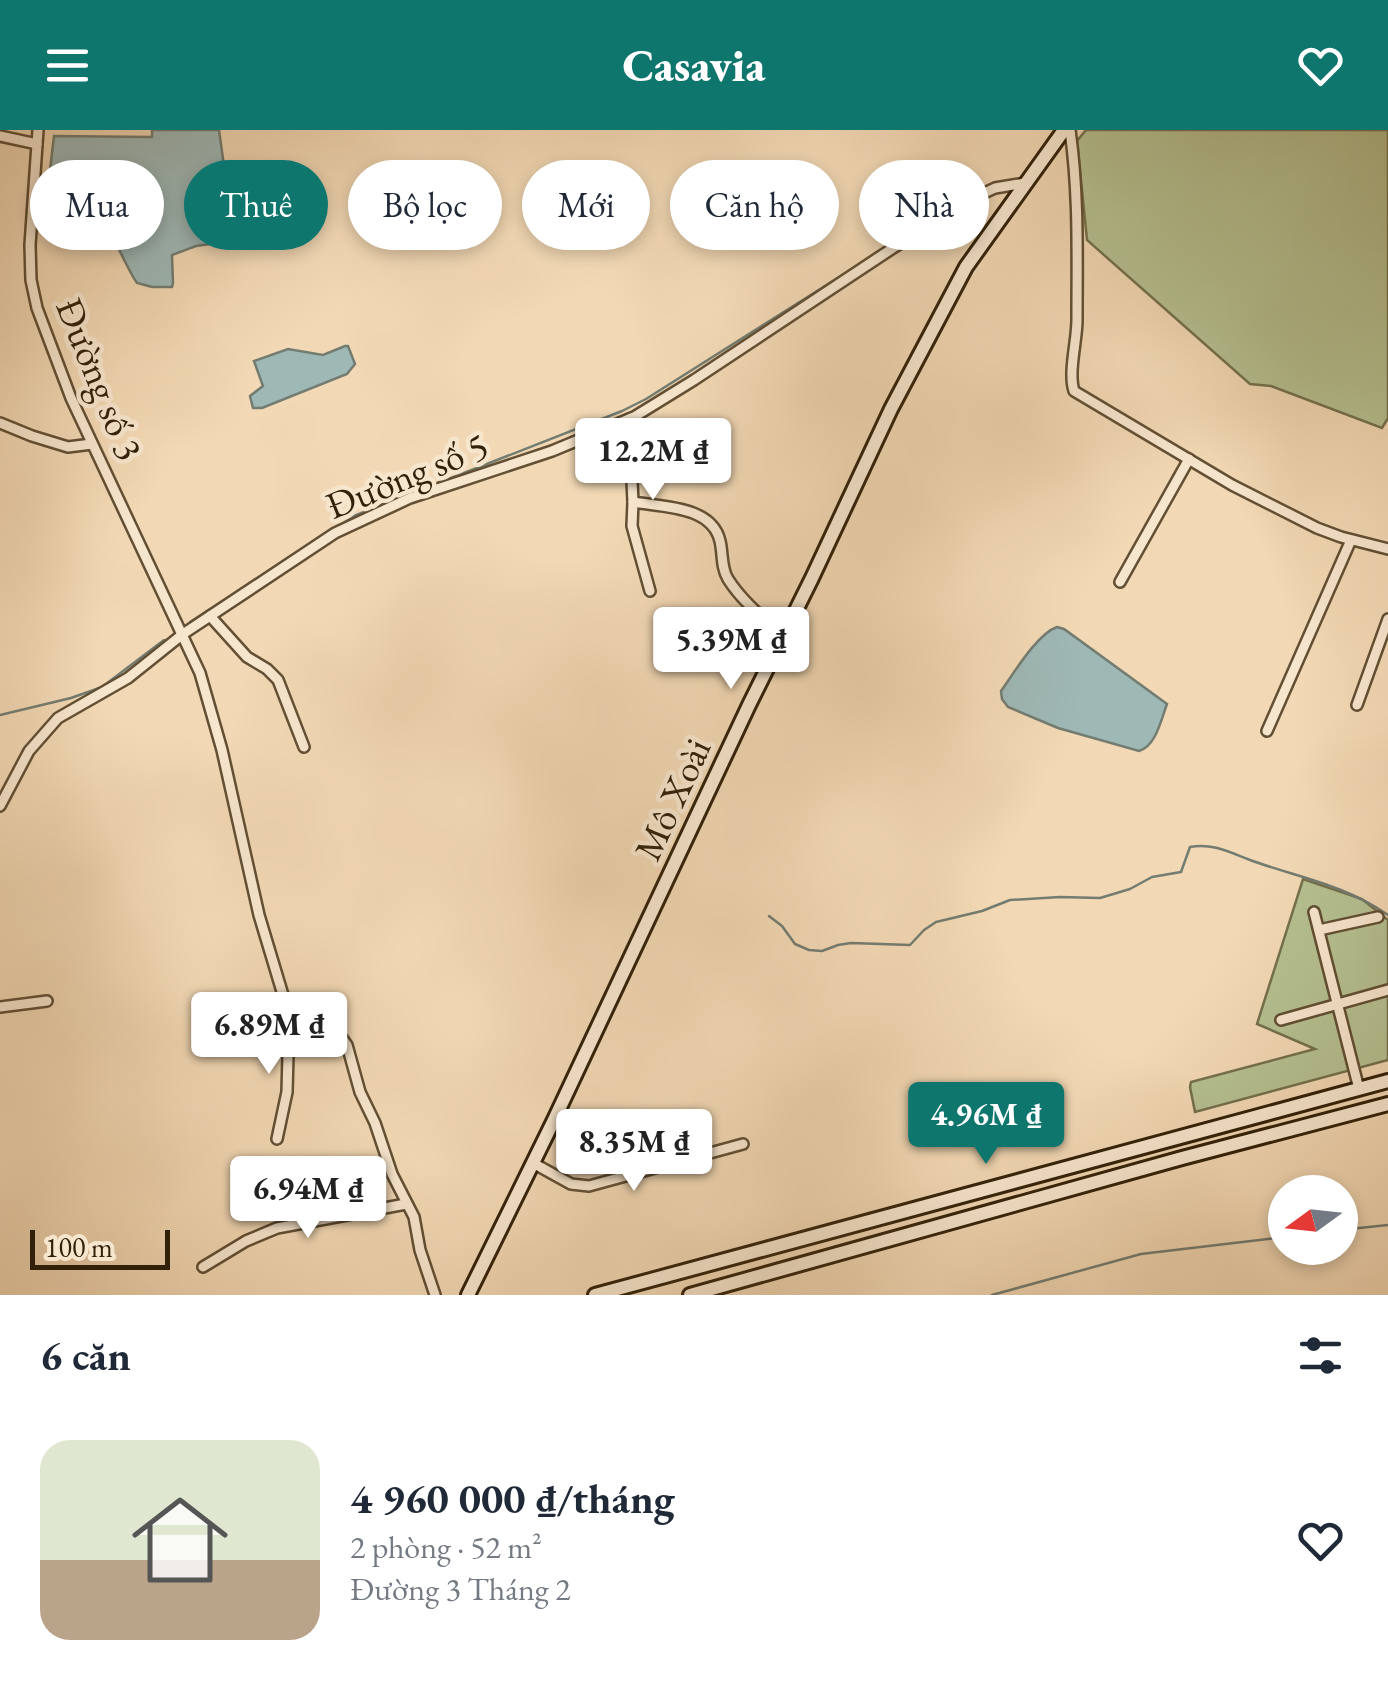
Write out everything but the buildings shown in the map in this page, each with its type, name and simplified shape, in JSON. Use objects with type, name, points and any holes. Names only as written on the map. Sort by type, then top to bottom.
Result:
[{"type":"main road","name":"Mô Xoài","points":[[468,1295],[891,409],[966,267],[1067,130]]},
{"type":"main road","points":[[595,1295],[1388,1081]]},
{"type":"main road","points":[[690,1295],[1388,1104]]},
{"type":"street","name":"Đường số 3","points":[[38,130],[30,234],[33,292],[49,345],[200,672],[214,716],[256,901],[288,1015],[287,1092],[277,1140]]},
{"type":"street","points":[[1067,130],[1077,186],[1072,385],[1078,395],[1232,485],[1317,528],[1352,540],[1386,544]]},
{"type":"street","points":[[0,136],[37,144]]},
{"type":"street","name":"Đường số 5","points":[[0,806],[29,751],[67,712],[128,678],[183,634],[356,522],[410,498],[552,451],[629,419],[986,192],[1025,182]]},
{"type":"street","points":[[629,419],[632,526],[650,591]]},
{"type":"street","points":[[0,423],[68,447],[92,444]]},
{"type":"street","points":[[1120,582],[1189,460]]},
{"type":"street","points":[[634,502],[686,512],[712,523],[727,578],[782,635]]},
{"type":"street","points":[[1267,731],[1352,540]]},
{"type":"street","points":[[210,616],[246,657],[278,680],[304,747]]},
{"type":"street","points":[[1357,705],[1388,619]]},
{"type":"street","points":[[1314,912],[1360,1089]]},
{"type":"street","points":[[1319,930],[1378,917]]},
{"type":"street","points":[[1281,1020],[1388,990]]},
{"type":"street","points":[[0,1006],[47,1001]]},
{"type":"street","points":[[288,1015],[298,1026],[330,1032],[345,1041],[392,1174],[417,1224],[420,1250],[434,1295]]},
{"type":"street","points":[[533,1164],[570,1184],[589,1186],[744,1144]]},
{"type":"street","points":[[203,1267],[246,1240],[277,1228],[406,1204]]},
{"type":"green space","points":[[1086,130],[1388,130],[1388,418],[1382,428],[1271,386],[1250,384],[1087,240],[1077,141]]},
{"type":"green space","points":[[1303,879],[1362,899],[1388,920],[1388,1060],[1195,1112],[1191,1082],[1315,1049],[1257,1024]]},
{"type":"water","points":[[152,130],[219,130],[223,160],[184,160],[185,250],[172,255],[172,287],[137,283],[119,250],[164,250],[164,160],[51,160],[54,136],[152,137]]},
{"type":"water","points":[[345,346],[355,364],[347,374],[262,408],[253,408],[250,396],[263,386],[254,361],[288,349],[323,355]]},
{"type":"water","points":[[1057,627],[1167,704],[1157,732],[1145,748],[1139,751],[1058,728],[1008,707],[1002,699],[1001,691],[1026,655]]},
{"type":"waterway","points":[[413,493],[646,399],[871,257]]},
{"type":"waterway","points":[[336,528],[354,516],[406,495]]},
{"type":"waterway","points":[[190,622],[287,559]]},
{"type":"waterway","points":[[0,715],[102,687],[164,640]]},
{"type":"waterway","points":[[769,916],[795,944],[809,950],[822,951],[851,943],[910,945],[936,922],[1010,900],[1100,898],[1152,877],[1181,872],[1190,847],[1198,846],[1221,849],[1338,889],[1388,915]]},
{"type":"waterway","points":[[1358,1228],[1388,1225]]},
{"type":"waterway","points":[[992,1295],[1141,1254],[1268,1239]]}]
